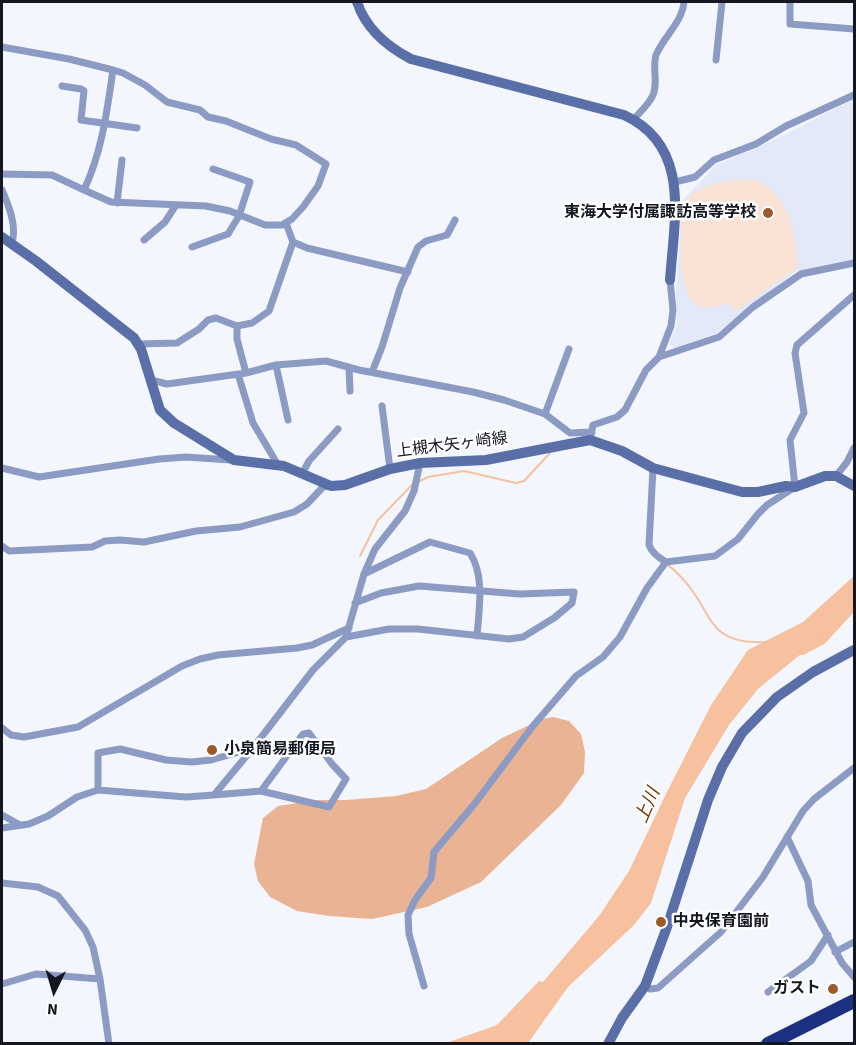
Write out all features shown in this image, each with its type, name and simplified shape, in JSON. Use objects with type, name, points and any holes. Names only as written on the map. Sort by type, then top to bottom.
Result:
[{"type":"highway","points":[[768,1044],[855,1001]]},
{"type":"main road","points":[[357,2],[375,34],[387,45],[411,59],[609,111],[634,119],[651,133],[666,154],[675,182],[670,280]]},
{"type":"main road","points":[[2,237],[134,338],[160,410],[174,423],[234,460],[278,465],[303,472],[331,486]]},
{"type":"main road","name":"上槻木矢ヶ崎線","points":[[331,486],[345,485],[390,469],[486,460],[591,436],[653,468],[742,492],[758,492],[786,486],[795,487],[825,476],[836,476]]},
{"type":"main road","points":[[836,476],[855,486]]},
{"type":"main road","points":[[608,1044],[622,1018],[645,986],[667,927],[708,800],[722,767],[742,733],[777,697],[813,672],[855,650]]},
{"type":"street","points":[[634,119],[652,98],[655,58],[663,40],[681,18],[684,2]]},
{"type":"street","points":[[716,60],[721,2],[730,2]]},
{"type":"street","points":[[790,2],[790,24],[855,29]]},
{"type":"street","points":[[2,47],[69,58],[123,73],[145,85],[167,102],[200,110],[208,117],[226,121],[271,139],[296,145],[326,164],[318,186],[303,207],[282,225],[265,225],[230,211],[206,206],[111,202],[52,175],[2,174]]},
{"type":"street","points":[[84,190],[95,167],[105,123],[113,70]]},
{"type":"street","points":[[62,86],[84,91],[81,120],[137,128]]},
{"type":"street","points":[[675,182],[695,177],[714,160],[756,144],[786,126],[855,95]]},
{"type":"street","points":[[117,203],[122,160]]},
{"type":"street","points":[[192,247],[228,234],[239,216],[250,182],[213,169]]},
{"type":"street","points":[[2,190],[9,207],[14,235],[12,243]]},
{"type":"street","points":[[144,240],[165,222],[176,205]]},
{"type":"street","points":[[372,372],[400,288],[418,247],[426,241],[447,235],[455,220]]},
{"type":"street","points":[[138,344],[177,343],[199,329],[208,320],[216,318],[237,326],[252,323],[269,311],[293,242],[286,223]]},
{"type":"street","points":[[293,242],[307,248],[408,272]]},
{"type":"street","points":[[659,357],[719,337],[753,307],[801,273],[855,263]]},
{"type":"street","points":[[151,380],[167,384],[246,373],[276,365],[326,361],[504,400],[545,414],[570,434],[591,436],[593,425],[617,417],[625,410],[646,370],[659,357],[671,326],[673,310],[670,280]]},
{"type":"street","points":[[424,986],[409,934],[408,915],[415,900],[431,878],[434,852],[476,802],[532,727],[576,676],[603,657],[620,637],[647,588],[665,564],[715,556],[738,539],[767,506],[795,487],[790,440],[804,413],[795,353],[797,345],[855,296]]},
{"type":"street","points":[[237,326],[237,339],[246,373]]},
{"type":"street","points":[[545,414],[569,349]]},
{"type":"street","points":[[276,365],[288,420]]},
{"type":"street","points":[[349,367],[350,391]]},
{"type":"street","points":[[238,374],[253,423],[278,465]]},
{"type":"street","points":[[382,406],[390,469]]},
{"type":"street","points":[[303,472],[309,461],[338,429]]},
{"type":"street","points":[[836,476],[855,448]]},
{"type":"street","points":[[2,468],[39,477],[159,459],[186,457],[234,460]]},
{"type":"street","points":[[214,795],[312,670],[346,637],[364,574],[375,549],[405,511],[414,490],[419,468]]},
{"type":"street","points":[[653,468],[649,545],[651,551],[665,564]]},
{"type":"street","points":[[2,546],[9,552],[92,548],[105,541],[144,542],[196,531],[240,527],[294,512],[307,504],[323,487],[331,486]]},
{"type":"street","points":[[364,574],[430,542],[470,553],[476,563],[479,591],[477,636]]},
{"type":"street","points":[[346,637],[389,629],[418,629],[509,639],[523,637],[554,618],[572,603],[574,592],[520,594],[419,586],[381,593],[355,603]]},
{"type":"street","points":[[2,728],[11,735],[24,737],[78,727],[182,666],[200,659],[312,645],[349,628]]},
{"type":"street","points":[[2,828],[29,824],[48,816],[77,797],[98,790],[186,797],[261,790],[329,807],[346,779],[309,733],[303,734],[261,790]]},
{"type":"street","points":[[98,790],[98,753],[120,749],[166,760],[192,762],[211,760],[253,748]]},
{"type":"street","points":[[645,986],[650,989],[658,988],[712,941],[763,877],[803,811],[814,799],[855,768]]},
{"type":"street","points":[[2,815],[20,825]]},
{"type":"street","points":[[787,837],[808,881],[811,905],[842,963],[855,977]]},
{"type":"street","points":[[2,883],[38,887],[58,896],[85,930],[93,947],[100,979],[109,1044]]},
{"type":"street","points":[[768,992],[811,961],[828,935]]},
{"type":"street","points":[[836,952],[855,942]]},
{"type":"street","points":[[2,984],[36,974],[100,979]]},
{"type":"shaded area","name":"東海大学付属諏訪高等学校","points":[[854,99],[854,266],[796,271],[715,334],[674,348],[669,345],[677,324],[676,290],[682,201],[716,165],[770,142]]},
{"type":"shaded area","points":[[752,179],[774,193],[782,203],[791,227],[798,267],[735,312],[728,303],[712,307],[700,306],[690,297],[685,286],[681,257],[683,203],[705,187],[723,182]]},
{"type":"shaded area","points":[[854,576],[854,611],[758,689],[729,725],[685,798],[651,903],[634,925],[568,987],[528,1043],[446,1043],[497,1025],[539,981],[543,982],[599,916],[629,871],[711,705],[748,650],[803,622]]},
{"type":"shaded area","points":[[553,717],[569,721],[581,734],[585,752],[584,773],[561,805],[481,882],[427,907],[372,919],[297,911],[270,897],[258,881],[254,864],[263,818],[278,806],[317,800],[396,796],[426,789],[502,738],[542,719]]},
{"type":"waterway","points":[[418,482],[428,477],[464,471],[516,483],[524,481],[550,453]]},
{"type":"waterway","points":[[360,556],[378,520],[413,484]]},
{"type":"waterway","points":[[667,565],[692,589],[712,623],[720,631],[731,638],[765,642]]},
{"type":"waterway","name":"上川","points":[[802,649],[821,639],[854,603]]},
{"type":"place","name":"東海大学付属諏訪高等学校","points":[[768,213]]},
{"type":"place","name":"小泉簡易郵便局","points":[[212,750]]},
{"type":"place","name":"中央保育園前","points":[[661,922]]},
{"type":"place","name":"ガスト","points":[[833,989]]}]
